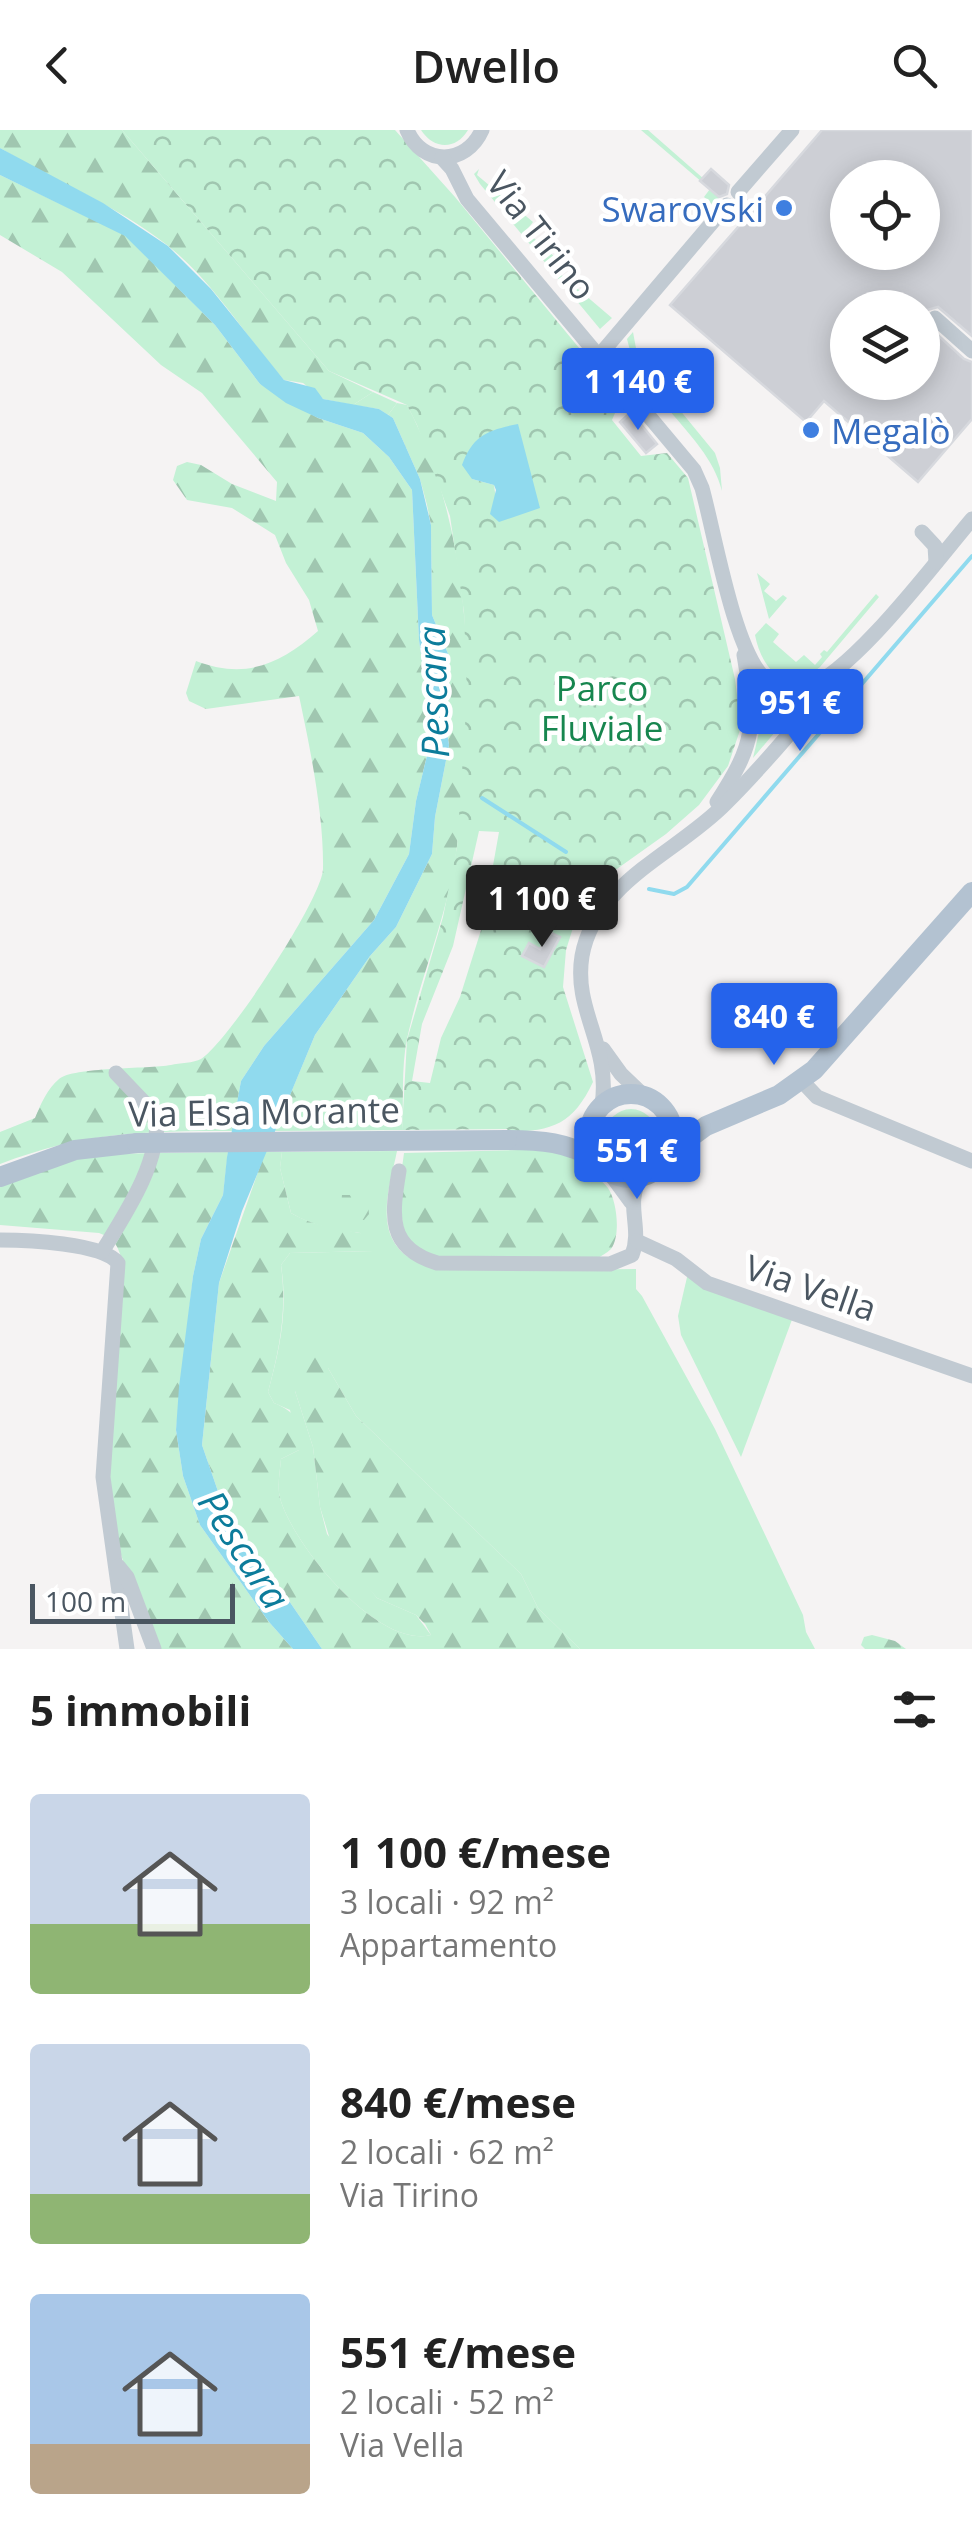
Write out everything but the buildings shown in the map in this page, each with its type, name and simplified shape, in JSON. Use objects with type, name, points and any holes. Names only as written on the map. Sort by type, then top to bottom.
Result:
[{"type":"main road","points":[[732,1116],[708,1118],[666,1112],[644,1096],[618,1096],[598,1111],[589,1143],[603,1166],[625,1177],[641,1176],[653,1172],[669,1152],[693,1133],[732,1116],[779,1095],[834,1050],[972,892]]},
{"type":"main road","name":"Via Elsa Morante","points":[[534,1140],[564,1132],[598,1111]]},
{"type":"main road","points":[[666,1112],[673,1132],[669,1152]]},
{"type":"main road","name":"Via Elsa Morante","points":[[0,1177],[75,1150],[137,1143],[534,1140],[565,1144],[603,1166]]},
{"type":"street","points":[[598,357],[792,130]]},
{"type":"street","points":[[407,132],[422,152],[442,158],[467,151],[481,134]]},
{"type":"street","name":"Via Tirino","points":[[442,158],[467,199],[694,470],[741,640],[767,682],[795,689],[817,683],[863,646],[972,519]]},
{"type":"street","points":[[940,322],[972,351]]},
{"type":"street","points":[[922,532],[935,546],[936,562]]},
{"type":"street","points":[[701,826],[735,774],[750,742],[753,712],[741,640]]},
{"type":"street","points":[[598,1111],[605,1071],[580,986],[582,960],[593,925],[616,891],[726,803],[863,646]]},
{"type":"street","points":[[595,1032],[615,1066],[644,1096]]},
{"type":"street","points":[[102,1252],[148,1166],[158,1135],[157,1116],[116,1073]]},
{"type":"street","points":[[801,1080],[817,1097],[972,1161]]},
{"type":"street","points":[[399,1171],[394,1224],[400,1241],[422,1258],[437,1263],[610,1264],[632,1255],[637,1241],[631,1202],[603,1166]]},
{"type":"street","points":[[631,1202],[641,1176]]},
{"type":"street","points":[[0,1240],[102,1252],[113,1256],[119,1271],[103,1477],[128,1649]]},
{"type":"street","name":"Via Vella","points":[[637,1241],[676,1259],[707,1282],[972,1376]]},
{"type":"street","points":[[115,1563],[127,1577],[154,1649]]},
{"type":"green space","points":[[0,130],[122,130],[329,371],[373,392],[353,405],[323,399],[303,383],[284,380],[214,292],[167,245],[127,218],[0,148]]},
{"type":"green space","name":"Parco Fluviale","points":[[122,130],[395,130],[621,399],[612,420],[641,456],[667,453],[688,478],[735,679],[741,727],[728,766],[699,805],[600,881],[576,918],[566,950],[563,987],[593,1082],[578,1107],[550,1127],[509,1132],[402,1130],[407,1040],[443,917],[457,847],[467,696],[464,612],[450,516],[407,405],[329,371]],"holes":[[[518,424],[499,522],[494,485],[472,479]],[[479,831],[499,832],[482,927],[460,997],[441,1038],[430,1083],[412,1081],[422,1024],[453,946]]]},
{"type":"green space","points":[[421,130],[468,130],[457,141],[445,145],[432,141]]},
{"type":"green space","points":[[641,130],[648,130],[713,187],[720,197],[713,205],[704,197],[710,189]]},
{"type":"green space","points":[[479,169],[477,175],[533,222],[526,231],[556,258],[551,266],[612,318],[600,329],[480,184],[474,174]]},
{"type":"green space","points":[[0,175],[125,235],[215,325],[260,384],[318,418],[363,433],[389,457],[412,490],[419,640],[432,735],[416,801],[409,854],[374,920],[264,1046],[241,1081],[232,1131],[87,1139],[0,1164],[0,1132],[35,1118],[59,1079],[79,1072],[194,1061],[214,1047],[251,999],[307,909],[319,885],[323,848],[312,759],[299,696],[206,709],[189,701],[186,693],[196,661],[231,669],[262,666],[318,631],[309,600],[286,563],[275,535],[232,508],[187,500],[173,480],[177,466],[187,462],[201,465],[232,484],[276,501],[277,482],[202,393],[161,365],[62,272],[0,235]]},
{"type":"green space","points":[[633,332],[638,359],[715,453],[722,491],[707,458],[669,410],[670,402],[631,354],[627,339]]},
{"type":"green space","points":[[373,392],[397,403],[388,415],[379,409],[353,405]]},
{"type":"green space","points":[[397,403],[407,405],[446,508],[465,621],[467,736],[453,871],[407,1039],[402,1130],[275,1131],[315,1035],[370,956],[396,927],[432,854],[449,745],[440,688],[449,656],[432,615],[431,525],[427,505],[420,479],[393,418],[388,415]]},
{"type":"green space","points":[[757,573],[770,584],[764,591],[776,601],[783,595],[787,598],[769,619]]},
{"type":"green space","points":[[876,594],[879,597],[820,667],[807,675],[796,679],[777,675],[763,659],[755,635],[766,623],[779,634],[773,642],[796,662],[804,655],[815,665],[822,657],[820,654],[827,652]]},
{"type":"green space","points":[[759,693],[779,702],[803,699],[753,758],[760,728]]},
{"type":"green space","points":[[631,1109],[649,1116],[656,1134],[649,1152],[631,1159],[613,1152],[606,1134],[613,1116]]},
{"type":"green space","points":[[560,1149],[600,1180],[614,1201],[616,1236],[611,1249],[598,1258],[433,1259],[404,1237],[399,1190],[404,1153]]},
{"type":"green space","points":[[397,1151],[388,1193],[387,1222],[397,1247],[408,1257],[553,1270],[636,1269],[636,1289],[715,1429],[803,1615],[815,1649],[580,1649],[538,1608],[521,1574],[356,1416],[328,1368],[295,1391],[313,1447],[327,1534],[377,1598],[416,1615],[431,1635],[410,1635],[386,1626],[363,1610],[319,1565],[288,1517],[279,1493],[281,1459],[299,1450],[290,1410],[274,1403],[268,1392],[282,1329],[281,1265],[290,1253],[373,1251],[360,1233],[324,1227],[291,1213],[280,1168],[282,1152]]},
{"type":"green space","points":[[228,1152],[223,1195],[201,1239],[193,1276],[176,1430],[183,1476],[200,1525],[293,1649],[159,1649],[139,1608],[116,1540],[107,1472],[123,1263],[120,1252],[113,1241],[99,1233],[0,1225],[0,1187],[59,1163],[98,1154]]},
{"type":"green space","points":[[265,1152],[282,1152],[280,1168],[291,1213],[322,1226],[378,1237],[382,1245],[373,1251],[290,1253],[281,1265],[281,1329],[268,1392],[274,1403],[294,1415],[302,1434],[299,1450],[281,1459],[279,1489],[301,1540],[340,1589],[363,1610],[386,1626],[410,1635],[431,1635],[416,1615],[377,1598],[332,1546],[320,1507],[313,1447],[292,1370],[296,1356],[308,1351],[328,1368],[356,1416],[521,1574],[538,1608],[580,1649],[322,1649],[222,1503],[202,1445],[219,1283]]},
{"type":"green space","points":[[342,1195],[354,1195],[368,1204],[369,1214],[364,1220],[347,1212]]},
{"type":"green space","points":[[688,1273],[793,1317],[741,1457],[681,1335],[678,1316]]},
{"type":"green space","points":[[872,1635],[895,1641],[906,1649],[865,1649],[861,1645],[864,1637]]},
{"type":"water","name":"Pescara","points":[[0,148],[103,203],[168,246],[211,289],[284,380],[315,388],[323,399],[379,409],[393,418],[420,479],[431,525],[432,615],[449,656],[440,688],[449,745],[432,854],[396,927],[370,956],[315,1035],[242,1211],[219,1283],[202,1445],[222,1503],[322,1649],[293,1649],[200,1525],[183,1476],[176,1430],[179,1387],[193,1276],[201,1239],[223,1195],[241,1081],[264,1046],[374,920],[409,854],[416,801],[432,735],[419,640],[412,490],[389,457],[363,433],[286,403],[260,384],[215,325],[125,236],[0,175]]},
{"type":"water","points":[[518,424],[540,508],[499,522],[490,514],[494,485],[472,479],[462,465],[477,440]]},
{"type":"waterway","points":[[649,889],[674,894],[687,887],[972,556]]},
{"type":"waterway","points":[[482,798],[566,852]]},
{"type":"place","name":"Swarovski","points":[[784,208]]},
{"type":"place","name":"Megalò","points":[[811,430]]}]
